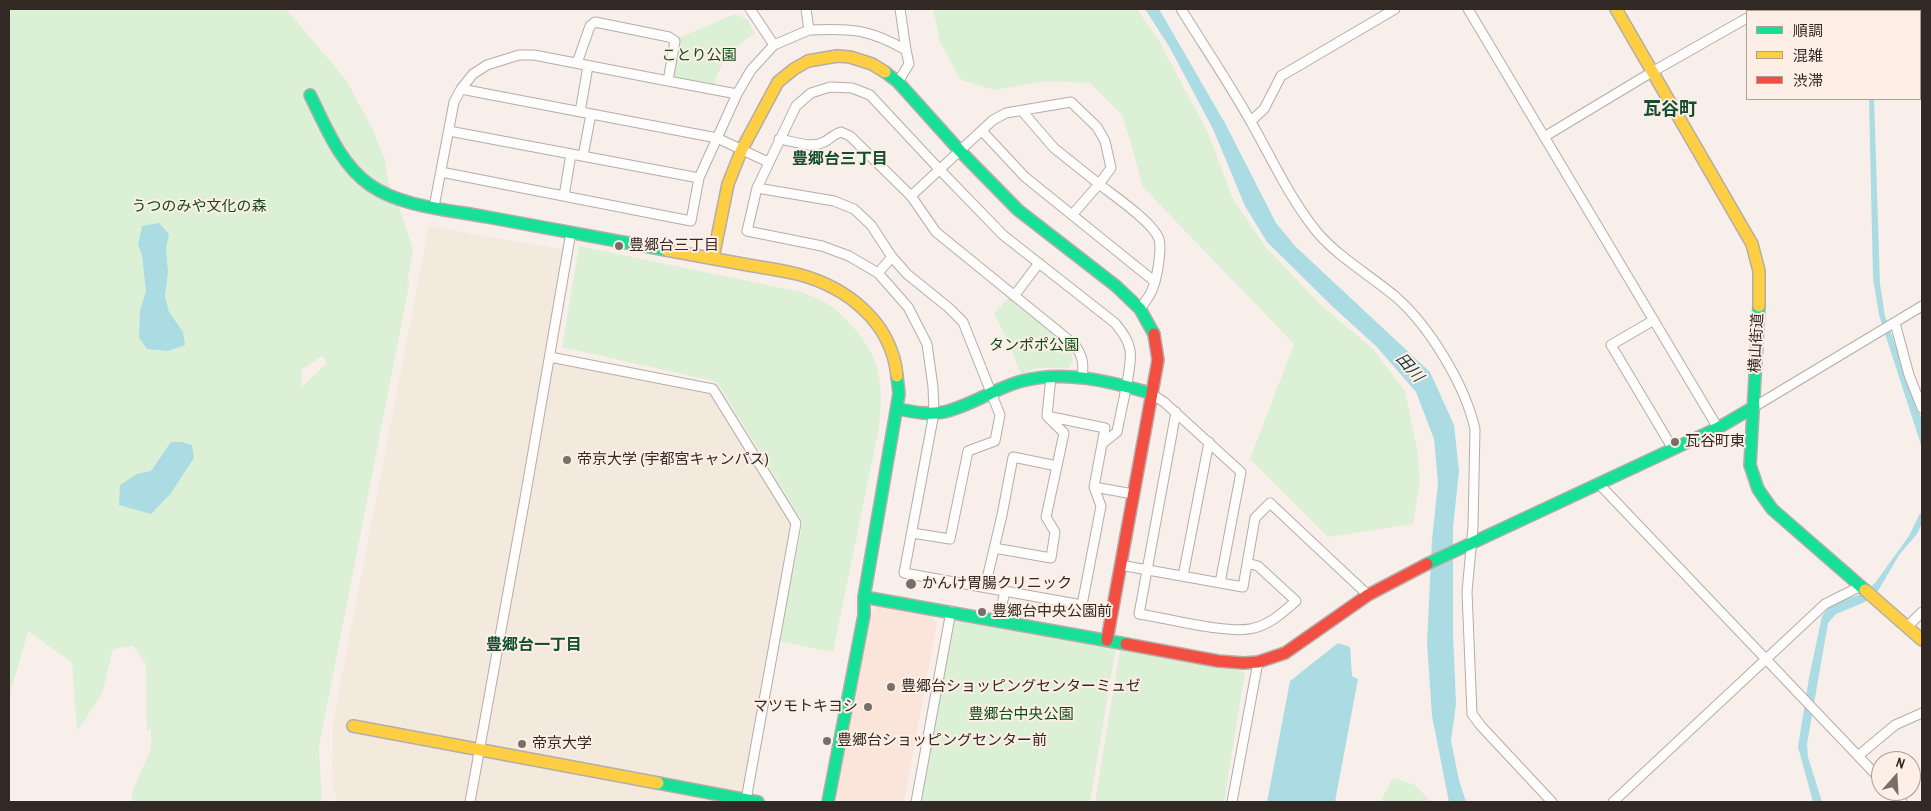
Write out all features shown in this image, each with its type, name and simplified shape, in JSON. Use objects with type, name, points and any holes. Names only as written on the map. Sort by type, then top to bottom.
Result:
[{"type":"street","points":[[750,9],[774,45]]},
{"type":"street","points":[[806,9],[809,30]]},
{"type":"street","points":[[898,82],[910,64],[900,9]]},
{"type":"street","points":[[1181,9],[1251,121],[1283,180],[1318,233],[1397,299],[1435,344],[1450,369],[1471,414],[1475,429],[1467,592],[1472,714],[1552,802]]},
{"type":"street","points":[[1251,121],[1264,109],[1281,76],[1395,9]]},
{"type":"street","points":[[1468,9],[1718,428]]},
{"type":"street","name":"横山街道","points":[[1616,9],[1752,244],[1757,256],[1760,267],[1760,289],[1750,466],[1755,486],[1762,497],[1784,521],[1922,640]]},
{"type":"street","points":[[1544,137],[1746,19]]},
{"type":"street","points":[[577,63],[590,26],[595,22],[669,37],[675,41],[668,80]]},
{"type":"street","points":[[442,172],[691,221],[699,178],[737,94],[751,70],[774,45],[809,30],[840,29],[860,31],[884,37],[906,50]]},
{"type":"street","points":[[434,208],[454,102],[472,74],[487,65],[519,55],[534,55],[737,94]]},
{"type":"street","points":[[713,258],[728,184],[742,149],[778,82],[808,61],[837,56],[850,57],[884,71],[898,82],[960,151],[1018,210],[1116,286],[1140,309],[1154,331],[1158,360],[1150,393],[1106,640]]},
{"type":"street","points":[[580,112],[588,66]]},
{"type":"street","points":[[1047,416],[1104,428],[1094,487],[1102,506],[1082,605],[904,573],[934,413],[933,387],[927,344],[908,307],[878,273],[849,256],[822,246],[747,231],[757,188],[768,162],[796,106],[811,93],[830,87],[852,88],[870,94],[1003,235],[1114,323],[1125,336],[1130,352],[1116,432],[1102,444]]},
{"type":"street","points":[[461,89],[717,138],[768,162]]},
{"type":"street","points":[[310,95],[350,168],[362,180],[386,194],[434,208],[780,270],[814,279],[842,292],[861,304],[884,333],[892,350],[899,380],[898,409],[864,597],[864,615],[828,802]]},
{"type":"street","points":[[911,196],[993,120],[1006,113],[1071,102],[1097,127],[1105,141],[1111,168],[1072,215]]},
{"type":"street","points":[[1022,111],[1054,148],[1137,214],[1159,239],[1160,254],[1153,289],[1140,309]]},
{"type":"street","points":[[583,156],[591,114]]},
{"type":"street","points":[[449,131],[699,178]]},
{"type":"street","points":[[982,131],[1025,177],[1154,281]]},
{"type":"street","points":[[780,138],[813,145],[823,143],[834,134],[841,132],[850,136],[911,196],[936,232],[1075,345],[1082,354],[1084,364],[1082,378]]},
{"type":"street","points":[[564,196],[571,154]]},
{"type":"street","points":[[757,188],[834,201],[854,209],[871,224],[892,257],[907,274],[949,308],[963,322],[1000,415],[995,441],[968,452],[950,539],[912,533]]},
{"type":"street","points":[[470,802],[571,232]]},
{"type":"street","points":[[878,273],[892,257]]},
{"type":"street","points":[[1014,296],[1040,263]]},
{"type":"street","points":[[864,597],[1218,661],[1243,663],[1274,658],[1295,647],[1368,595],[1422,566],[1718,428],[1922,306]]},
{"type":"street","points":[[1654,320],[1610,345],[1673,449]]},
{"type":"street","points":[[1895,323],[1909,375],[1922,408]]},
{"type":"street","points":[[353,726],[752,801],[796,523],[713,388],[550,357]]},
{"type":"street","points":[[898,409],[934,413],[971,402],[1020,381],[1051,376],[1082,378],[1150,393],[1176,412],[1241,472],[1220,582]]},
{"type":"street","points":[[1047,416],[1051,376]]},
{"type":"street","points":[[1176,412],[1139,614],[1237,631],[1255,628],[1275,619],[1296,602],[1258,566],[1248,563]]},
{"type":"street","points":[[994,548],[1052,558],[1055,532],[1046,517],[1064,433],[1047,416]]},
{"type":"street","points":[[1183,576],[1209,442]]},
{"type":"street","points":[[985,588],[1013,457],[1057,466]]},
{"type":"street","points":[[1599,484],[1871,770]]},
{"type":"street","points":[[1094,487],[1133,494]]},
{"type":"street","points":[[1120,565],[1243,587],[1255,518],[1270,503],[1368,595]]},
{"type":"street","points":[[1613,802],[1825,604],[1861,586]]},
{"type":"street","points":[[998,620],[1004,592]]},
{"type":"street","points":[[821,802],[858,613],[864,597]]},
{"type":"street","points":[[916,802],[951,612]]},
{"type":"street","points":[[1907,627],[1922,612]]},
{"type":"street","points":[[1232,802],[1258,662]]},
{"type":"street","points":[[1858,756],[1895,724],[1922,713]]},
{"type":"shaded area","name":"帝京大学 (宇都宮キャンパス)","points":[[429,226],[564,250],[545,360],[709,394],[791,526],[741,802],[337,802],[332,780],[333,722]]},
{"type":"shaded area","points":[[877,605],[929,614],[937,623],[904,802],[839,802],[836,798],[869,616]]},
{"type":"green space","name":"うつのみや文化の森","points":[[9,9],[286,9],[346,80],[373,130],[385,160],[388,182],[405,224],[413,251],[407,283],[410,280],[319,747],[322,802],[131,802],[133,790],[151,748],[151,728],[147,731],[146,665],[133,646],[113,649],[102,694],[77,731],[72,663],[28,631],[9,698]],"holes":[[[322,356],[327,363],[302,387],[301,370]]]},
{"type":"green space","points":[[933,9],[1137,9],[1158,39],[1208,133],[1233,199],[1267,249],[1321,305],[1374,350],[1405,391],[1418,454],[1420,482],[1413,524],[1328,537],[1250,459],[1294,344],[1143,187],[1123,116],[1090,83],[1046,81],[995,90],[961,80],[940,42]]},
{"type":"green space","name":"ことり公園","points":[[735,14],[747,19],[755,33],[729,55],[720,69],[714,86],[671,78],[678,38]]},
{"type":"green space","points":[[579,246],[801,292],[820,300],[836,310],[852,326],[869,349],[875,361],[880,385],[879,427],[833,652],[778,641],[803,522],[717,382],[562,347]]},
{"type":"green space","name":"タンポポ公園","points":[[1009,297],[1068,344],[1073,360],[1069,368],[1037,368],[1021,374],[1007,339],[994,314]]},
{"type":"green space","name":"豊郷台中央公園","points":[[962,616],[1116,647],[1090,802],[921,802],[954,622]]},
{"type":"green space","points":[[1120,650],[1245,672],[1224,802],[1095,802]]},
{"type":"green space","points":[[1393,778],[1415,785],[1431,802],[1380,802]]},
{"type":"water","name":"田川","points":[[1145,9],[1159,9],[1226,125],[1276,223],[1296,247],[1430,372],[1454,425],[1459,471],[1453,528],[1453,633],[1456,704],[1451,741],[1459,780],[1466,802],[1449,802],[1432,716],[1427,643],[1432,540],[1438,483],[1434,439],[1416,392],[1376,346],[1267,242],[1245,206],[1213,129],[1170,48]]},
{"type":"water","points":[[1869,100],[1874,100],[1880,284],[1885,316],[1922,420],[1922,448],[1879,315],[1873,278]]},
{"type":"water","points":[[159,223],[169,234],[166,248],[168,272],[165,296],[169,312],[183,332],[185,345],[168,351],[147,349],[139,338],[140,311],[146,291],[142,255],[138,245],[142,226]]},
{"type":"water","points":[[171,442],[182,442],[192,445],[194,458],[171,493],[151,514],[119,505],[120,485],[137,474],[151,471]]},
{"type":"water","points":[[1922,512],[1922,523],[1917,534],[1899,555],[1878,591],[1865,602],[1836,614],[1828,623],[1807,744],[1808,757],[1822,802],[1813,802],[1798,747],[1809,678],[1822,616],[1829,607],[1839,601],[1862,594],[1875,583],[1909,536]]},
{"type":"water","points":[[1338,643],[1350,647],[1352,676],[1358,679],[1335,802],[1267,802],[1290,681]]},
{"type":"traffic: fast","points":[[885,72],[898,82],[960,151],[1018,210],[1116,286],[1140,309],[1154,334]]},
{"type":"traffic: fast","points":[[310,95],[328,132],[350,167],[370,185],[382,192],[427,207],[666,250]]},
{"type":"traffic: fast","points":[[1759,306],[1750,465],[1758,489],[1772,509],[1865,590]]},
{"type":"traffic: fast","points":[[828,802],[864,615],[864,597],[899,394],[897,376]]},
{"type":"traffic: fast","points":[[898,409],[927,413],[944,412],[964,406],[1012,384],[1038,378],[1086,378],[1150,393]]},
{"type":"traffic: fast","points":[[1427,564],[1718,428],[1754,407]]},
{"type":"traffic: fast","points":[[864,597],[1126,644]]},
{"type":"traffic: fast","points":[[658,783],[758,802]]},
{"type":"traffic: slow","points":[[1616,9],[1752,244],[1759,271],[1759,306]]},
{"type":"traffic: slow","points":[[713,258],[728,184],[742,149],[778,82],[808,61],[837,56],[850,57],[872,64],[885,72]]},
{"type":"traffic: slow","points":[[666,250],[791,273],[816,280],[833,288],[850,298],[877,324],[893,357],[897,376]]},
{"type":"traffic: slow","points":[[1865,590],[1922,640]]},
{"type":"traffic: slow","points":[[353,726],[658,783]]},
{"type":"traffic: jam","points":[[1107,640],[1158,360],[1154,334]]},
{"type":"traffic: jam","points":[[1126,644],[1218,661],[1258,662],[1285,653],[1368,595],[1427,564]]},
{"type":"place","name":"豊郷台三丁目","points":[[619,246]]},
{"type":"place","name":"瓦谷町東","points":[[1675,442]]},
{"type":"place","name":"帝京大学 (宇都宮キャンパス)","points":[[567,460]]},
{"type":"place","name":"かんけ胃腸クリニック","points":[[911,584]]},
{"type":"place","name":"豊郷台中央公園前","points":[[982,612]]},
{"type":"place","name":"豊郷台ショッピングセンターミュゼ","points":[[891,687]]},
{"type":"place","name":"マツモトキヨシ","points":[[868,707]]},
{"type":"place","name":"豊郷台ショッピングセンター前","points":[[827,741]]},
{"type":"place","name":"帝京大学","points":[[522,744]]},
{"type":"district","name":"瓦谷町","points":[[1670,110]]},
{"type":"district","name":"豊郷台三丁目","points":[[840,160]]},
{"type":"district","name":"豊郷台一丁目","points":[[534,646]]}]
